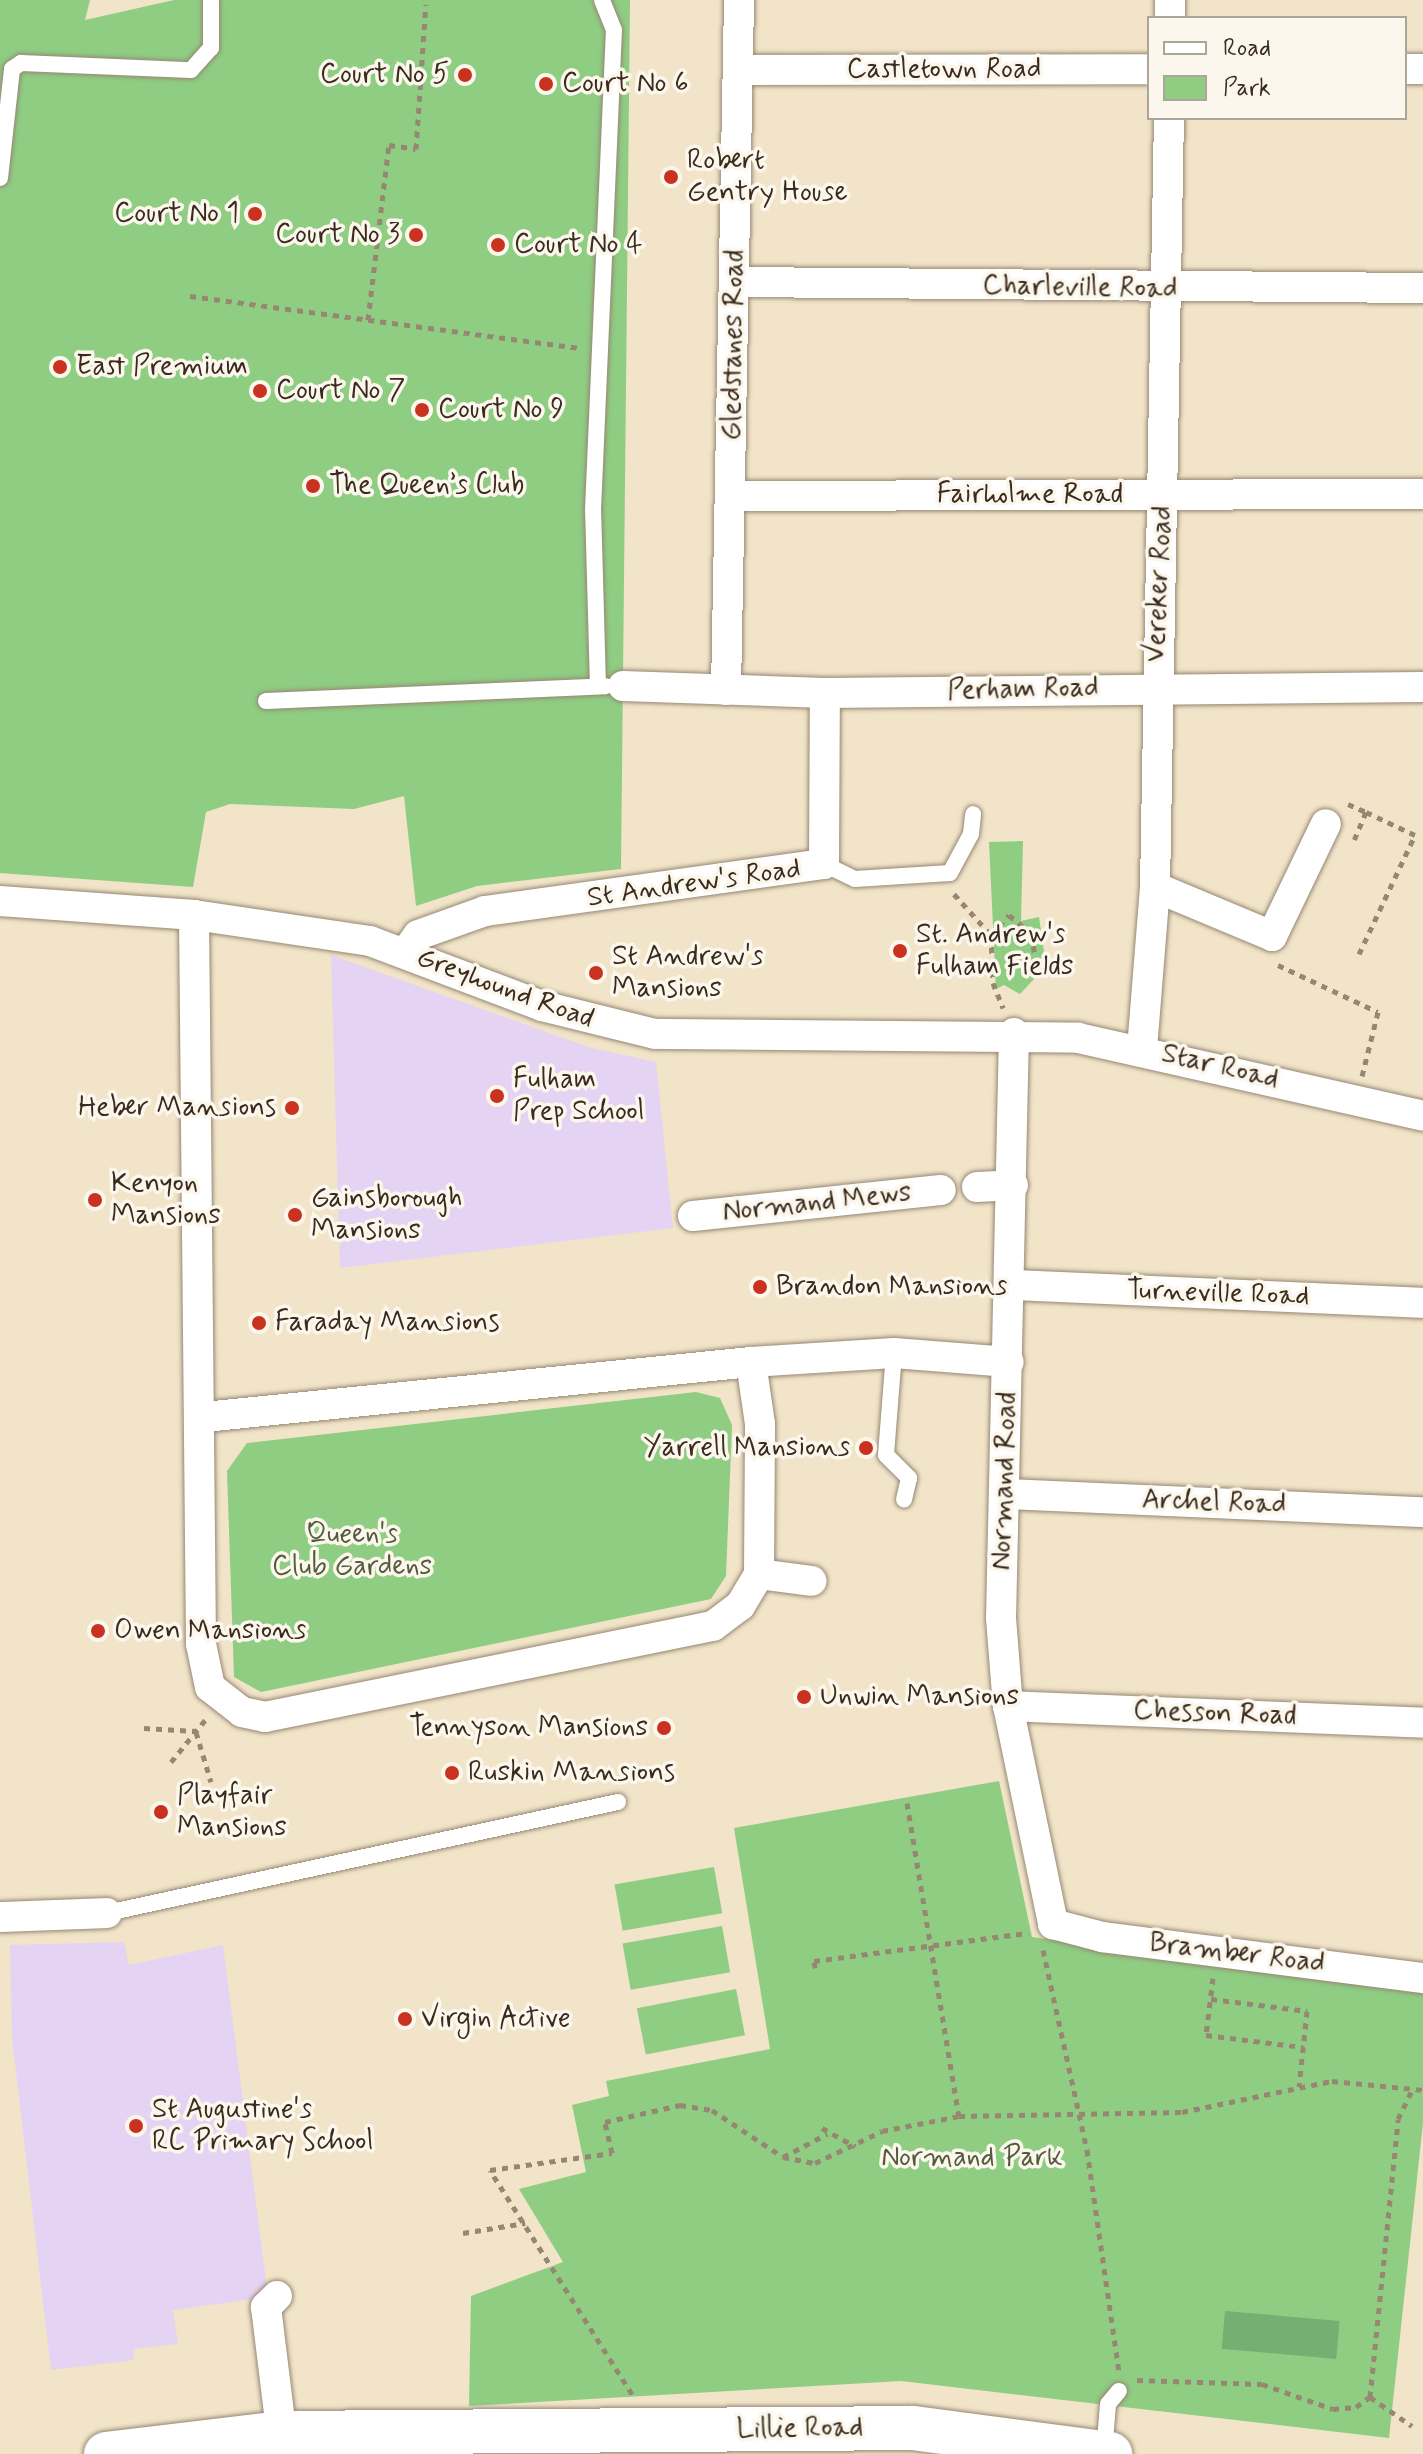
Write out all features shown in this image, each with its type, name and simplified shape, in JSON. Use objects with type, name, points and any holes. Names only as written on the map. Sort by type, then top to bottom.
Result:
[{"type":"main road","name":"Lillie Road","points":[[106,2454],[283,2444],[714,2442],[913,2428],[1107,2453]]},
{"type":"street","name":"Gledstanes Road","points":[[726,690],[739,0]]},
{"type":"street","name":"Castletown Road","points":[[738,70],[1147,69]]},
{"type":"street","name":"Vereker Road","points":[[1142,1049],[1155,887],[1155,688],[1164,495],[1163,290],[1169,120]]},
{"type":"street","name":"Charleville Road","points":[[736,282],[1163,290],[1423,288]]},
{"type":"street","name":"Fairholme Road","points":[[732,496],[1423,494]]},
{"type":"street","name":"Perham Road","points":[[611,686],[825,693],[1423,687]]},
{"type":"street","name":"St Andrew's Road","points":[[405,953],[418,935],[485,911],[824,864],[825,693]]},
{"type":"street","points":[[1155,887],[1272,936],[1326,824]]},
{"type":"street","name":"Greyhound Road","points":[[0,901],[194,915],[357,938],[405,953],[542,1006],[655,1034],[1014,1033]]},
{"type":"street","points":[[194,915],[204,1417],[203,1668],[210,1687],[242,1712],[265,1717],[713,1626],[740,1606],[759,1574],[760,1424],[751,1362]]},
{"type":"street","name":"Star Road","points":[[1014,1033],[1142,1049],[1423,1116]]},
{"type":"street","name":"Normand Road","points":[[1014,1033],[1012,1285],[1005,1494],[1008,1706],[1048,1934]]},
{"type":"street","points":[[977,1187],[1013,1185]]},
{"type":"street","name":"Normand Mews","points":[[693,1216],[941,1190]]},
{"type":"street","name":"Turneville Road","points":[[1012,1285],[1423,1303]]},
{"type":"street","points":[[204,1417],[751,1362],[894,1353],[1009,1362]]},
{"type":"street","name":"Archel Road","points":[[1005,1494],[1423,1512]]},
{"type":"street","points":[[759,1574],[812,1581]]},
{"type":"street","name":"Chesson Road","points":[[1008,1706],[1423,1723]]},
{"type":"street","points":[[0,1917],[107,1913]]},
{"type":"street","name":"Bramber Road","points":[[1048,1934],[1102,1937],[1423,1978]]},
{"type":"street","points":[[277,2296],[266,2307],[283,2444]]},
{"type":"lane","points":[[0,178],[12,69],[21,63],[191,70],[211,48],[211,0]]},
{"type":"lane","points":[[266,701],[611,686],[593,510],[614,30],[602,0]]},
{"type":"lane","points":[[824,864],[855,879],[950,873],[971,834],[973,814]]},
{"type":"lane","points":[[894,1353],[886,1455],[909,1478],[904,1499]]},
{"type":"lane","points":[[107,1913],[618,1802]]},
{"type":"lane","points":[[1107,2453],[1108,2404],[1120,2385]]},
{"type":"path","points":[[368,320],[389,145],[416,149],[426,4]]},
{"type":"path","points":[[190,296],[600,351]]},
{"type":"path","points":[[1359,954],[1415,835],[1366,812]]},
{"type":"path","points":[[950,873],[955,903],[982,918],[991,935],[993,983],[1014,1033]]},
{"type":"path","points":[[991,935],[1009,915],[1032,934],[1036,965]]},
{"type":"path","points":[[1262,957],[1378,1012],[1372,1054],[1352,1099]]},
{"type":"path","points":[[144,1728],[196,1731]]},
{"type":"path","points":[[171,1762],[196,1731]]},
{"type":"path","points":[[196,1731],[211,1782]]},
{"type":"path","points":[[907,1803],[959,2116]]},
{"type":"path","points":[[1048,1934],[1073,2110],[1087,2150],[1120,2385],[1262,2384],[1333,2409],[1356,2407],[1370,2397],[1398,2119],[1412,2089]]},
{"type":"path","points":[[815,1968],[814,1961],[1022,1935]]},
{"type":"path","points":[[1214,1976],[1206,2035],[1303,2047]]},
{"type":"path","points":[[1211,1999],[1307,2011],[1299,2087]]},
{"type":"path","points":[[636,2402],[490,2170],[612,2153],[605,2122],[680,2105],[712,2110],[783,2157],[815,2163],[882,2131],[959,2116],[1073,2110],[1182,2112],[1332,2081],[1423,2090]]},
{"type":"path","points":[[1182,2112],[1182,2121]]},
{"type":"path","points":[[822,2128],[827,2134],[856,2146]]},
{"type":"path","points":[[783,2157],[827,2134]]},
{"type":"path","points":[[463,2233],[526,2223]]},
{"type":"path","points":[[1370,2397],[1412,2426]]},
{"type":"shaded area","name":"Fulham Prep School","points":[[331,955],[591,1048],[656,1062],[673,1228],[340,1268]]},
{"type":"shaded area","name":"St Augustine's RC Primary School","points":[[124,1942],[129,1965],[223,1945],[268,2297],[173,2310],[178,2344],[133,2349],[134,2360],[51,2370],[12,2038],[10,1945]]},
{"type":"green space","name":"The Queen’s Club","points":[[0,0],[90,0],[85,20],[174,0],[630,0],[621,869],[477,886],[416,906],[404,796],[354,809],[230,804],[206,812],[193,887],[0,873]]},
{"type":"green space","points":[[1023,841],[1021,921],[1039,917],[1046,966],[1020,994],[1004,985],[996,989],[989,842]]},
{"type":"green space","name":"Queen's Club Gardens","points":[[696,1392],[720,1398],[732,1425],[726,1576],[711,1599],[261,1692],[234,1677],[227,1471],[247,1443]]},
{"type":"green space","name":"Normand Park","points":[[999,1781],[1032,1937],[1423,1991],[1423,2123],[1389,2438],[901,2381],[469,2406],[471,2296],[563,2262],[519,2189],[586,2172],[572,2105],[609,2096],[606,2081],[770,2049],[734,1828]]},
{"type":"green space","points":[[714,1867],[722,1913],[623,1931],[615,1885]]},
{"type":"green space","points":[[722,1926],[730,1972],[631,1990],[623,1944]]},
{"type":"green space","points":[[736,1989],[745,2035],[646,2054],[637,2008]]},
{"type":"green space","points":[[1225,2311],[1340,2321],[1336,2359],[1222,2349]]},
{"type":"place","name":"Court No 5","points":[[465,75]]},
{"type":"place","name":"Court No 6","points":[[546,84]]},
{"type":"place","name":"Robert Gentry House","points":[[671,177]]},
{"type":"place","name":"Court No 1","points":[[255,214]]},
{"type":"place","name":"Court No 3","points":[[416,235]]},
{"type":"place","name":"Court No 4","points":[[498,245]]},
{"type":"place","name":"East Premium","points":[[60,367]]},
{"type":"place","name":"Court No 7","points":[[260,391]]},
{"type":"place","name":"Court No 9","points":[[422,410]]},
{"type":"place","name":"The Queen’s Club","points":[[313,486]]},
{"type":"place","name":"St. Andrew's Fulham Fields","points":[[900,951]]},
{"type":"place","name":"St Andrew's Mansions","points":[[596,973]]},
{"type":"place","name":"Fulham Prep School","points":[[497,1096]]},
{"type":"place","name":"Heber Mansions","points":[[292,1108]]},
{"type":"place","name":"Kenyon Mansions","points":[[95,1200]]},
{"type":"place","name":"Gainsborough Mansions","points":[[295,1215]]},
{"type":"place","name":"Brandon Mansions","points":[[760,1287]]},
{"type":"place","name":"Faraday Mansions","points":[[259,1323]]},
{"type":"place","name":"Yarrell Mansions","points":[[866,1448]]},
{"type":"place","name":"Owen Mansions","points":[[98,1631]]},
{"type":"place","name":"Unwin Mansions","points":[[804,1697]]},
{"type":"place","name":"Tennyson Mansions","points":[[664,1728]]},
{"type":"place","name":"Ruskin Mansions","points":[[452,1773]]},
{"type":"place","name":"Playfair Mansions","points":[[161,1812]]},
{"type":"place","name":"Virgin Active","points":[[405,2019]]},
{"type":"place","name":"St Augustine's RC Primary School","points":[[136,2126]]}]
